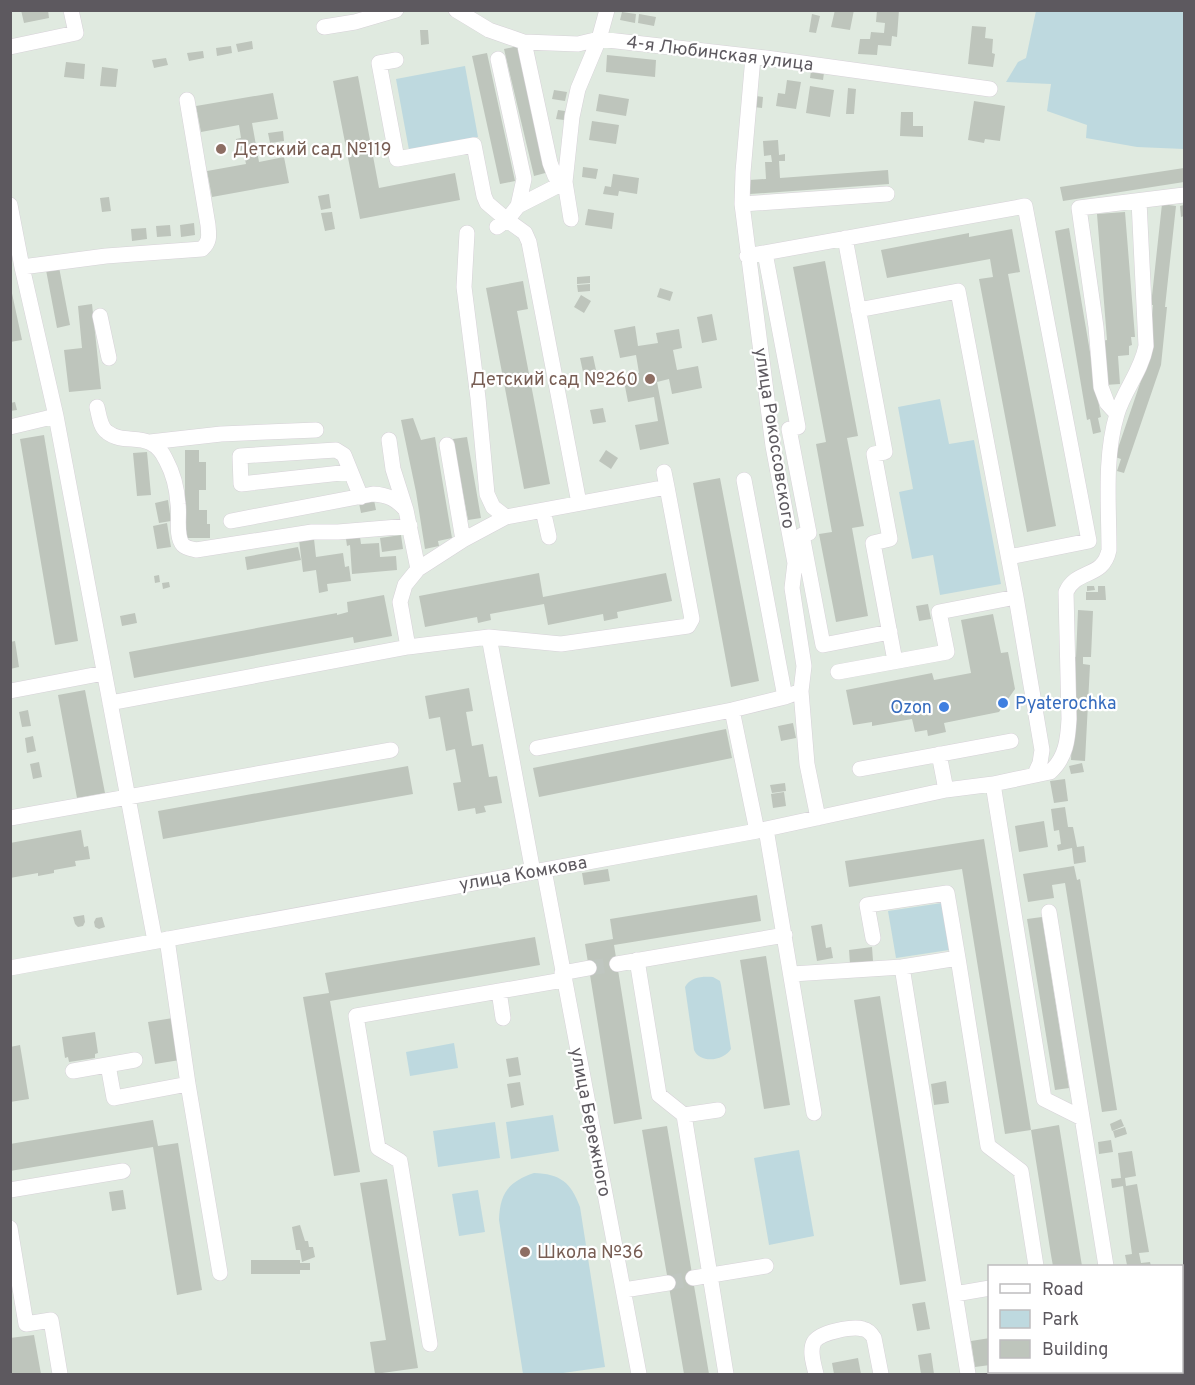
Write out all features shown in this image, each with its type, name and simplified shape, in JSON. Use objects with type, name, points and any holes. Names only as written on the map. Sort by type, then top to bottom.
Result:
[{"type":"street","points":[[10,47],[76,33],[71,10]]},
{"type":"street","points":[[324,27],[355,22],[396,10]]},
{"type":"street","name":"4-я Любинская улица","points":[[456,10],[489,30],[524,42],[578,44],[599,39],[990,88]]},
{"type":"street","points":[[571,219],[565,182],[572,117],[578,89],[599,39],[607,10]]},
{"type":"street","points":[[524,42],[550,163],[555,176],[565,182]]},
{"type":"street","name":"улица Рокоссовского","points":[[753,57],[742,172],[742,204],[773,446],[795,562],[792,588],[804,666],[801,691],[807,764],[818,818]]},
{"type":"street","points":[[498,59],[524,179],[518,206]]},
{"type":"street","points":[[396,60],[379,63],[398,159],[474,145],[483,196],[502,224],[525,233],[529,242],[579,503]]},
{"type":"street","points":[[22,267],[106,256],[201,249],[207,244],[208,225],[187,100]]},
{"type":"street","points":[[502,224],[518,206],[565,182]]},
{"type":"street","points":[[742,204],[887,194]]},
{"type":"street","points":[[1139,201],[1146,346],[1144,359],[1117,414],[1107,403],[1101,387],[1096,327],[1079,208],[1185,195]]},
{"type":"street","points":[[10,205],[56,416],[128,797],[161,940],[220,1273]]},
{"type":"street","points":[[747,256],[1025,206],[1089,541],[1009,557]]},
{"type":"street","points":[[467,233],[464,287],[487,494],[493,507],[506,517]]},
{"type":"street","points":[[845,238],[885,452],[874,454],[890,539],[873,543],[895,661]]},
{"type":"street","points":[[765,253],[798,427],[789,429],[809,533],[802,535],[823,645],[890,632]]},
{"type":"street","points":[[858,310],[958,291],[1009,557],[1042,750],[1035,774]]},
{"type":"street","points":[[100,316],[109,358]]},
{"type":"street","points":[[97,407],[101,425],[106,432],[115,436],[139,438],[150,442],[166,458],[178,504],[180,538],[183,545],[189,549],[196,550],[312,532],[410,526]]},
{"type":"street","name":"улица Комкова","points":[[10,968],[761,830],[946,790],[993,784],[1050,772],[1057,766],[1068,739],[1070,719],[1066,592],[1070,583],[1102,567],[1107,560],[1109,468],[1117,414]]},
{"type":"street","points":[[10,427],[56,416]]},
{"type":"street","points":[[150,442],[221,434],[316,430]]},
{"type":"street","points":[[389,440],[393,468],[410,526],[418,569]]},
{"type":"street","points":[[447,445],[463,540]]},
{"type":"street","points":[[350,472],[242,484],[240,456],[336,450],[344,455],[361,497]]},
{"type":"street","points":[[110,703],[408,647],[489,637],[561,644],[688,626],[692,620],[666,479],[579,503],[506,517],[463,540],[418,569],[405,585],[400,602],[408,647]]},
{"type":"street","points":[[744,480],[785,697]]},
{"type":"street","points":[[231,521],[361,497],[388,495],[397,500],[406,510]]},
{"type":"street","points":[[543,510],[549,537]]},
{"type":"street","points":[[838,672],[947,652],[939,612],[1016,597]]},
{"type":"street","name":"улица Бережного","points":[[489,637],[563,976],[639,1374]]},
{"type":"street","points":[[10,690],[104,673]]},
{"type":"street","points":[[537,748],[732,710],[801,691]]},
{"type":"street","points":[[732,710],[785,936],[814,1113]]},
{"type":"street","points":[[860,770],[1011,741]]},
{"type":"street","points":[[10,818],[391,750]]},
{"type":"street","points":[[939,754],[946,790]]},
{"type":"street","points":[[993,784],[1044,1099],[1082,1118]]},
{"type":"street","points":[[873,938],[867,905],[947,892],[988,1146],[1021,1171],[1036,1265]]},
{"type":"street","points":[[1049,912],[1106,1265]]},
{"type":"street","points":[[617,964],[785,936]]},
{"type":"street","points":[[792,974],[902,967],[958,958]]},
{"type":"street","points":[[637,960],[659,1095],[684,1115],[726,1374]]},
{"type":"street","points":[[902,967],[968,1374]]},
{"type":"street","points":[[430,1344],[399,1161],[378,1148],[356,1016],[499,991],[589,968]]},
{"type":"street","points":[[499,991],[503,1018]]},
{"type":"street","points":[[73,1071],[135,1060]]},
{"type":"street","points":[[108,1065],[114,1098],[188,1084]]},
{"type":"street","points":[[684,1115],[718,1110]]},
{"type":"street","points":[[10,1190],[123,1171]]},
{"type":"street","points":[[10,1228],[26,1324],[51,1320],[60,1374]]},
{"type":"street","points":[[693,1278],[766,1266]]},
{"type":"street","points":[[624,1290],[668,1283]]},
{"type":"street","points":[[955,1293],[988,1288]]},
{"type":"street","points":[[816,1374],[812,1348],[817,1338],[826,1333],[856,1328],[867,1330],[874,1338],[881,1374]]},
{"type":"green space","points":[[1036,11],[1184,11],[1184,149],[1137,147],[1086,138],[1087,125],[1047,111],[1051,84],[1006,82],[1018,62],[1026,58]]},
{"type":"green space","points":[[465,66],[478,137],[409,150],[396,79]]},
{"type":"green space","points":[[940,399],[949,444],[974,440],[1001,584],[940,595],[933,555],[912,559],[899,492],[913,489],[898,407]]},
{"type":"green space","points":[[942,903],[949,950],[896,958],[888,911]]},
{"type":"green space","points":[[713,977],[720,981],[721,985],[731,1049],[718,1058],[706,1059],[694,1050],[685,987],[693,979]]},
{"type":"green space","points":[[454,1043],[458,1068],[410,1076],[406,1052]]},
{"type":"green space","points":[[553,1115],[559,1151],[511,1159],[506,1122]]},
{"type":"green space","points":[[495,1122],[500,1158],[438,1167],[433,1131]]},
{"type":"green space","points":[[799,1150],[814,1236],[769,1245],[754,1158]]},
{"type":"green space","points":[[534,1173],[558,1178],[573,1191],[577,1198],[605,1367],[556,1374],[523,1374],[499,1220],[501,1203],[507,1190],[518,1180]]},
{"type":"green space","points":[[478,1190],[485,1232],[459,1236],[452,1194]]},
{"type":"building","points":[[21,10],[48,10],[49,18],[24,23]]},
{"type":"building","points":[[835,10],[854,10],[850,30],[831,27]]},
{"type":"building","points":[[877,10],[899,10],[897,37],[892,36],[891,46],[878,45],[877,55],[858,54],[860,39],[870,39],[871,32],[884,33],[885,23],[876,22]]},
{"type":"building","points":[[622,12],[636,14],[635,23],[620,20]]},
{"type":"building","points":[[639,14],[656,17],[654,26],[638,23]]},
{"type":"building","points":[[812,14],[820,16],[816,33],[809,32]]},
{"type":"building","points":[[972,26],[986,27],[985,38],[993,39],[992,53],[995,54],[993,67],[968,64]]},
{"type":"building","points":[[420,30],[428,30],[429,44],[421,45]]},
{"type":"building","points":[[252,41],[253,49],[238,52],[236,44]]},
{"type":"building","points":[[231,46],[232,53],[217,56],[216,48]]},
{"type":"building","points":[[518,46],[549,172],[534,176],[504,49]]},
{"type":"building","points":[[203,51],[204,58],[189,61],[187,53]]},
{"type":"building","points":[[487,53],[515,181],[500,184],[472,56]]},
{"type":"building","points":[[607,55],[656,60],[655,77],[606,72]]},
{"type":"building","points":[[166,58],[168,65],[154,68],[152,60]]},
{"type":"building","points":[[66,62],[85,64],[84,79],[64,77]]},
{"type":"building","points":[[102,67],[118,69],[116,87],[100,86]]},
{"type":"building","points":[[811,71],[824,73],[823,80],[810,78]]},
{"type":"building","points":[[358,76],[379,188],[455,173],[460,200],[360,219],[333,81]]},
{"type":"building","points":[[787,80],[801,82],[796,109],[776,106],[778,93],[785,94]]},
{"type":"building","points":[[810,86],[834,90],[830,117],[806,113]]},
{"type":"building","points":[[848,88],[856,89],[854,114],[846,114]]},
{"type":"building","points":[[554,90],[567,92],[565,101],[552,99]]},
{"type":"building","points":[[273,93],[278,119],[252,123],[259,162],[284,157],[289,183],[212,197],[207,171],[246,164],[243,150],[239,151],[236,139],[241,138],[239,125],[201,132],[196,106]]},
{"type":"building","points":[[599,94],[629,99],[626,116],[596,111]]},
{"type":"building","points":[[756,96],[763,97],[762,108],[754,107]]},
{"type":"building","points":[[974,101],[1005,106],[1000,141],[985,139],[984,143],[968,140]]},
{"type":"building","points":[[558,110],[565,111],[564,120],[556,119]]},
{"type":"building","points":[[901,112],[913,112],[913,126],[923,126],[923,137],[900,136]]},
{"type":"building","points":[[592,121],[619,125],[616,144],[589,140]]},
{"type":"building","points":[[283,131],[284,141],[270,143],[268,133]]},
{"type":"building","points":[[778,140],[779,155],[785,154],[785,161],[779,161],[780,178],[888,170],[889,184],[750,194],[749,180],[766,179],[765,162],[772,162],[771,155],[764,156],[763,141]]},
{"type":"building","points":[[583,167],[598,169],[596,179],[582,177]]},
{"type":"building","points":[[1184,168],[1184,182],[1063,201],[1060,187]]},
{"type":"building","points":[[613,174],[639,178],[637,194],[619,191],[618,196],[603,194],[605,186],[611,187]]},
{"type":"building","points":[[329,194],[331,208],[321,210],[318,196]]},
{"type":"building","points":[[109,197],[111,211],[102,212],[100,198]]},
{"type":"building","points":[[1162,204],[1176,206],[1161,365],[1124,473],[1117,471],[1121,459],[1115,457],[1147,363]]},
{"type":"building","points":[[1184,205],[1184,216],[1181,217],[1180,206]]},
{"type":"building","points":[[588,209],[614,213],[612,229],[585,225]]},
{"type":"building","points":[[332,212],[335,229],[325,231],[321,213]]},
{"type":"building","points":[[1125,212],[1135,337],[1131,337],[1132,345],[1129,346],[1129,355],[1118,356],[1120,384],[1105,385],[1102,341],[1107,340],[1097,214]]},
{"type":"building","points":[[194,223],[195,235],[181,237],[180,225]]},
{"type":"building","points":[[170,225],[171,236],[157,237],[156,226]]},
{"type":"building","points":[[146,228],[147,239],[132,241],[131,229]]},
{"type":"building","points":[[1069,228],[1101,417],[1098,418],[1101,432],[1093,434],[1090,419],[1087,420],[1055,231]]},
{"type":"building","points":[[1012,229],[1020,272],[1008,274],[1056,526],[1027,532],[979,279],[993,277],[990,259],[887,278],[881,250],[969,233],[969,237]]},
{"type":"building","points":[[825,261],[858,436],[847,438],[864,526],[852,528],[868,616],[836,622],[819,534],[832,532],[816,444],[826,442],[793,267]]},
{"type":"building","points":[[59,267],[70,325],[57,328],[46,270]]},
{"type":"building","points":[[590,276],[590,283],[577,284],[577,277]]},
{"type":"building","points":[[523,281],[528,309],[517,311],[550,484],[524,489],[486,288]]},
{"type":"building","points":[[10,284],[22,340],[10,342]]},
{"type":"building","points":[[590,284],[590,291],[578,292],[577,285]]},
{"type":"building","points":[[660,288],[673,292],[670,301],[657,297]]},
{"type":"building","points":[[581,295],[591,301],[584,313],[574,307]]},
{"type":"building","points":[[92,304],[101,389],[69,392],[64,350],[82,348],[78,306]]},
{"type":"building","points":[[712,314],[717,340],[702,343],[697,317]]},
{"type":"building","points":[[635,326],[638,346],[658,343],[656,333],[679,329],[682,348],[673,350],[677,370],[698,366],[702,388],[672,394],[669,379],[657,382],[669,444],[640,450],[635,425],[658,421],[654,397],[628,402],[623,376],[639,373],[636,355],[620,358],[614,330]]},
{"type":"building","points":[[593,356],[596,370],[583,372],[580,358]]},
{"type":"building","points":[[15,402],[17,410],[10,411],[10,403]]},
{"type":"building","points":[[603,408],[606,422],[593,424],[590,410]]},
{"type":"building","points":[[413,418],[421,440],[435,437],[452,538],[438,541],[439,546],[425,549],[401,420]]},
{"type":"building","points":[[44,435],[78,641],[55,645],[20,439]]},
{"type":"building","points":[[467,437],[481,518],[468,520],[453,439]]},
{"type":"building","points":[[185,450],[199,450],[199,462],[206,462],[206,490],[199,490],[199,510],[207,510],[210,538],[185,538]]},
{"type":"building","points":[[606,450],[618,458],[611,469],[599,461]]},
{"type":"building","points":[[147,452],[151,495],[137,496],[133,453]]},
{"type":"building","points":[[720,478],[759,681],[731,687],[693,483]]},
{"type":"building","points":[[168,500],[171,521],[159,523],[155,503]]},
{"type":"building","points":[[374,500],[376,510],[361,513],[359,503]]},
{"type":"building","points":[[167,523],[171,547],[157,549],[153,526]]},
{"type":"building","points":[[401,535],[403,549],[382,552],[380,538]]},
{"type":"building","points":[[360,537],[361,544],[379,543],[380,557],[396,556],[397,570],[352,574],[350,545],[347,546],[346,539]]},
{"type":"building","points":[[314,539],[316,557],[343,553],[345,567],[349,566],[351,581],[327,584],[328,591],[319,593],[316,570],[303,572],[299,540]]},
{"type":"building","points":[[298,547],[301,560],[247,570],[245,557]]},
{"type":"building","points":[[539,573],[543,597],[666,573],[672,601],[617,612],[618,618],[604,621],[603,614],[548,625],[544,604],[490,614],[491,620],[478,623],[477,617],[425,627],[419,596]]},
{"type":"building","points":[[159,575],[160,582],[155,583],[154,576]]},
{"type":"building","points":[[169,582],[170,587],[163,589],[162,583]]},
{"type":"building","points":[[1087,586],[1094,586],[1095,590],[1087,591]]},
{"type":"building","points":[[1098,586],[1105,586],[1106,600],[1086,600],[1086,592],[1098,592]]},
{"type":"building","points":[[384,595],[392,636],[354,643],[353,637],[134,678],[129,652],[337,613],[337,615],[348,612],[347,602]]},
{"type":"building","points":[[928,604],[931,619],[919,621],[916,606]]},
{"type":"building","points":[[1078,610],[1093,611],[1091,657],[1083,657],[1083,664],[1090,665],[1085,761],[1071,760],[1075,664],[1069,663],[1070,656],[1076,657]]},
{"type":"building","points":[[135,613],[137,623],[122,626],[120,616]]},
{"type":"building","points":[[993,614],[1001,653],[1008,652],[1015,689],[999,712],[944,723],[946,732],[928,736],[927,730],[915,732],[912,719],[872,726],[872,722],[853,725],[846,690],[932,673],[934,680],[971,673],[961,620]]},
{"type":"building","points":[[15,641],[19,667],[10,669],[10,642]]},
{"type":"building","points":[[469,688],[473,711],[466,712],[472,746],[483,744],[489,777],[497,776],[502,803],[484,806],[486,812],[476,814],[475,808],[458,811],[453,783],[461,782],[455,749],[446,751],[440,717],[429,719],[425,696]]},
{"type":"building","points":[[85,690],[105,793],[77,798],[58,695]]},
{"type":"building","points":[[28,710],[31,726],[22,727],[19,712]]},
{"type":"building","points":[[793,723],[796,738],[781,741],[778,726]]},
{"type":"building","points":[[726,729],[732,758],[539,797],[533,768]]},
{"type":"building","points":[[33,736],[36,751],[27,753],[25,738]]},
{"type":"building","points":[[39,762],[42,777],[33,779],[30,764]]},
{"type":"building","points":[[1082,763],[1084,772],[1071,774],[1069,766]]},
{"type":"building","points":[[408,766],[413,794],[163,839],[158,811]]},
{"type":"building","points":[[1065,779],[1068,801],[1054,803],[1050,781]]},
{"type":"building","points":[[785,783],[786,791],[772,793],[770,785]]},
{"type":"building","points":[[784,792],[786,806],[773,808],[771,794]]},
{"type":"building","points":[[1065,807],[1068,827],[1073,827],[1077,847],[1084,846],[1086,862],[1074,864],[1072,848],[1058,851],[1057,845],[1061,844],[1059,830],[1054,831],[1051,809]]},
{"type":"building","points":[[1044,821],[1048,847],[1019,852],[1015,826]]},
{"type":"building","points":[[81,830],[84,847],[88,846],[90,859],[75,861],[76,866],[54,870],[54,873],[38,876],[38,873],[10,878],[10,843]]},
{"type":"building","points":[[984,839],[1031,1130],[1005,1134],[962,869],[849,887],[845,861]]},
{"type":"building","points":[[1074,866],[1077,880],[1080,879],[1117,1110],[1102,1112],[1065,883],[1052,885],[1054,898],[1028,902],[1023,874]]},
{"type":"building","points":[[608,869],[610,881],[584,885],[582,873]]},
{"type":"building","points":[[757,895],[761,921],[614,945],[642,1119],[614,1124],[585,944],[613,939],[610,919]]},
{"type":"building","points":[[84,915],[83,926],[78,927],[73,917]]},
{"type":"building","points":[[102,917],[105,927],[99,929],[95,927],[94,922],[96,918]]},
{"type":"building","points":[[1042,917],[1069,1088],[1055,1090],[1027,919]]},
{"type":"building","points":[[822,924],[826,948],[831,947],[833,958],[817,961],[811,926]]},
{"type":"building","points":[[535,937],[540,965],[330,1001],[360,1172],[334,1176],[303,997],[329,993],[325,973]]},
{"type":"building","points":[[872,947],[873,961],[850,964],[849,950]]},
{"type":"building","points":[[766,956],[790,1105],[764,1109],[740,960]]},
{"type":"building","points":[[880,996],[926,1281],[900,1285],[854,1000]]},
{"type":"building","points":[[173,1018],[180,1060],[155,1064],[148,1022]]},
{"type":"building","points":[[95,1032],[98,1053],[95,1054],[95,1058],[69,1062],[68,1057],[65,1058],[62,1037]]},
{"type":"building","points":[[20,1045],[29,1099],[10,1102],[10,1047]]},
{"type":"building","points":[[518,1057],[521,1075],[509,1077],[506,1059]]},
{"type":"building","points":[[946,1081],[949,1103],[934,1105],[931,1084]]},
{"type":"building","points":[[520,1082],[524,1105],[511,1108],[507,1084]]},
{"type":"building","points":[[1121,1119],[1124,1126],[1112,1131],[1110,1124]]},
{"type":"building","points":[[153,1120],[158,1146],[178,1143],[202,1290],[177,1295],[153,1147],[10,1171],[10,1144]]},
{"type":"building","points":[[1059,1125],[1082,1265],[1053,1265],[1031,1130]]},
{"type":"building","points":[[667,1126],[709,1374],[684,1374],[642,1130]]},
{"type":"building","points":[[1125,1127],[1127,1134],[1115,1138],[1113,1131]]},
{"type":"building","points":[[1111,1140],[1113,1152],[1099,1154],[1098,1142]]},
{"type":"building","points":[[1132,1151],[1136,1176],[1125,1178],[1126,1186],[1137,1184],[1149,1252],[1139,1253],[1141,1263],[1150,1262],[1151,1265],[1127,1265],[1125,1255],[1132,1254],[1123,1186],[1112,1188],[1111,1179],[1121,1178],[1118,1153]]},
{"type":"building","points":[[387,1179],[418,1368],[375,1374],[370,1342],[386,1340],[360,1183]]},
{"type":"building","points":[[123,1190],[126,1209],[112,1211],[109,1192]]},
{"type":"building","points":[[300,1225],[305,1241],[308,1241],[309,1247],[313,1247],[315,1257],[302,1262],[300,1250],[296,1250],[292,1227]]},
{"type":"building","points":[[251,1260],[300,1260],[300,1263],[310,1263],[310,1270],[300,1270],[300,1274],[251,1274]]},
{"type":"building","points":[[925,1302],[930,1329],[917,1331],[912,1304]]},
{"type":"building","points":[[34,1335],[41,1374],[12,1374],[10,1338]]},
{"type":"building","points":[[988,1338],[988,1365],[975,1367],[971,1341]]},
{"type":"building","points":[[931,1353],[934,1374],[921,1374],[918,1355]]},
{"type":"building","points":[[858,1358],[861,1374],[834,1374],[832,1363]]},
{"type":"building","points":[[1114,1373],[1114,1374],[1085,1374]]},
{"type":"tunnel","points":[[589,968],[617,964]]},
{"type":"tunnel","points":[[668,1283],[693,1278]]},
{"type":"place","name":"Детский сад №119","points":[[221,149]]},
{"type":"place","name":"Детский сад №260","points":[[650,379]]},
{"type":"place","name":"Pyaterochka","points":[[1003,703]]},
{"type":"place","name":"Ozon","points":[[944,707]]},
{"type":"place","name":"Школа №36","points":[[525,1252]]}]
